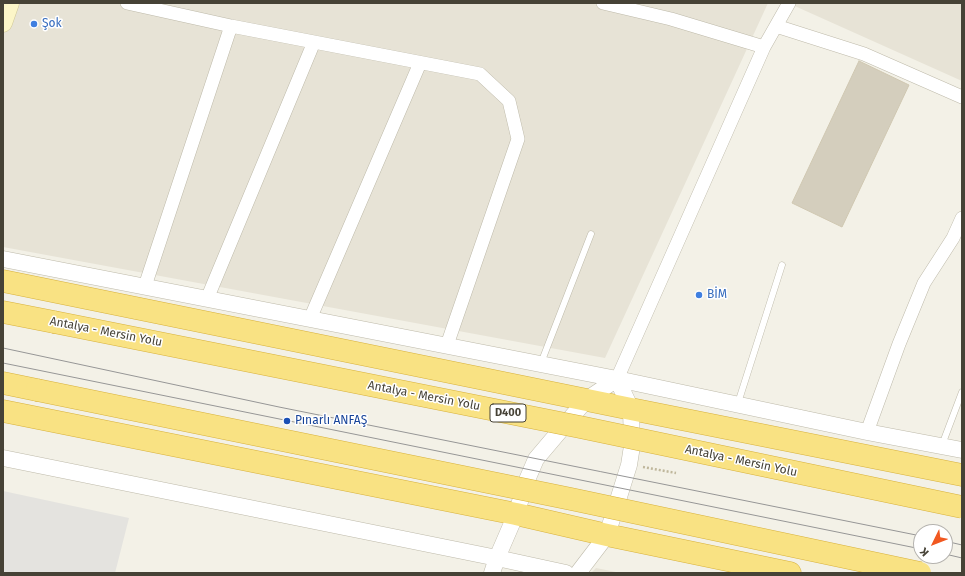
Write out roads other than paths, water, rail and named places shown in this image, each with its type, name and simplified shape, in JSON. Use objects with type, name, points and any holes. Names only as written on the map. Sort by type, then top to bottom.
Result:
[{"type":"highway","points":[[3,281],[962,475]]},
{"type":"highway","name":"Antalya - Mersin Yolu","points":[[3,312],[588,429],[962,507]]},
{"type":"highway","points":[[3,383],[579,500],[920,573]]},
{"type":"highway","points":[[3,411],[516,514],[607,535],[790,573]]},
{"type":"main road","points":[[3,23],[10,3]]},
{"type":"street","points":[[127,3],[231,26],[480,74],[509,101],[518,139],[447,346]]},
{"type":"street","points":[[603,3],[670,19],[764,47]]},
{"type":"street","points":[[492,573],[536,459],[586,400],[617,379],[764,47],[789,3]]},
{"type":"street","points":[[145,286],[231,26]]},
{"type":"street","points":[[776,26],[864,54],[962,97]]},
{"type":"street","points":[[207,299],[314,42]]},
{"type":"street","points":[[310,319],[420,63]]},
{"type":"street","points":[[867,432],[899,344],[924,283],[953,238],[962,218]]},
{"type":"street","points":[[3,259],[617,379],[867,432],[962,450]]},
{"type":"street","points":[[578,573],[607,535],[629,464],[632,446],[631,409],[617,379]]},
{"type":"street","points":[[3,458],[566,573]]},
{"type":"lane","points":[[540,364],[591,234]]},
{"type":"lane","points":[[738,404],[782,265]]},
{"type":"lane","points":[[942,446],[962,392]]},
{"type":"tram line","points":[[3,348],[279,407],[913,534]]},
{"type":"tram line","points":[[3,363],[913,547]]},
{"type":"tram line","points":[[953,543],[962,545]]},
{"type":"tram line","points":[[953,556],[962,558]]},
{"type":"place","name":"Şok","points":[[34,24]]},
{"type":"place","name":"BİM","points":[[699,295]]},
{"type":"place","name":"Pınarlı ANFAŞ","points":[[287,421]]}]
